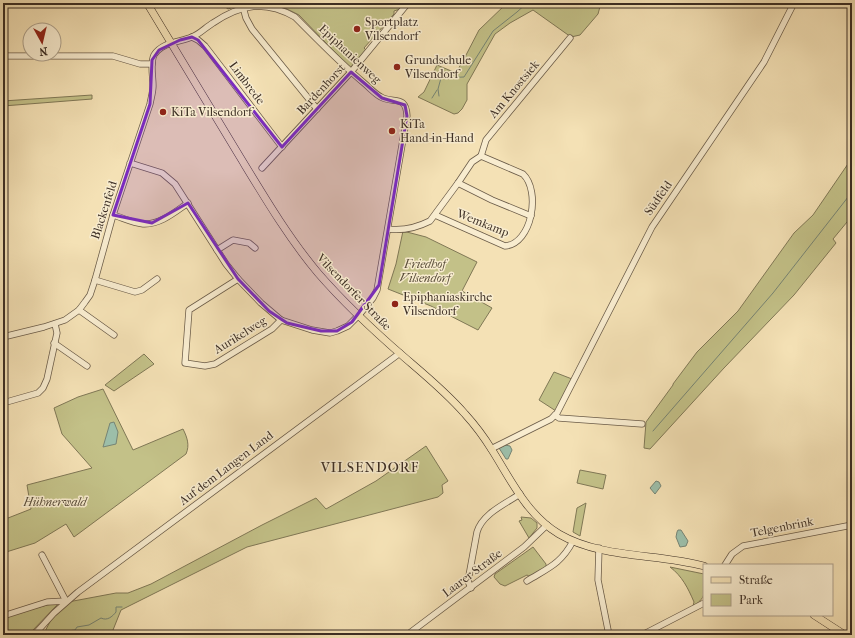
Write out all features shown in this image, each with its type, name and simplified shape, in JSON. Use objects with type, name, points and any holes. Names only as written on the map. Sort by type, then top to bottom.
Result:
[{"type":"main road","name":"Vilsendorfer Straße","points":[[147,3],[286,230],[318,273],[359,315],[456,404],[475,426],[530,508],[547,525],[573,541],[599,548],[679,560],[703,566]]},
{"type":"main road","points":[[816,616],[845,635]]},
{"type":"street","name":"Bardenhorst","points":[[262,168],[351,72],[408,3]]},
{"type":"street","name":"Südfeld","points":[[555,415],[652,227],[764,62],[794,3]]},
{"type":"street","name":"Epiphanienweg","points":[[171,43],[192,37],[223,16],[243,7],[257,5],[269,6],[295,17],[351,72],[382,98],[401,102],[405,105],[407,110],[377,290],[373,298],[348,326],[337,332],[330,333],[312,330],[281,320]]},
{"type":"street","points":[[243,7],[246,18],[252,29],[317,109]]},
{"type":"street","name":"Limbrede","points":[[192,37],[205,46],[282,147]]},
{"type":"street","name":"Am Knostsiek","points":[[481,156],[486,140],[570,38]]},
{"type":"street","points":[[3,56],[113,56],[140,64],[152,64],[153,57],[156,52],[171,43]]},
{"type":"street","name":"Blackenfeld","points":[[3,337],[55,324],[65,320],[79,310],[90,295],[113,215],[151,99],[153,88],[152,64]]},
{"type":"street","name":"Wemkamp","points":[[388,229],[404,228],[430,221],[472,162],[481,156],[523,174],[530,184],[533,201],[531,216],[526,230],[516,243],[505,246],[435,215]]},
{"type":"street","points":[[130,163],[166,176],[175,184],[217,250],[238,279],[261,303],[281,320]]},
{"type":"street","name":"Wemkamp","points":[[458,183],[492,200],[531,216]]},
{"type":"street","points":[[113,215],[140,223],[152,223],[162,220],[188,203]]},
{"type":"street","points":[[217,250],[234,240],[249,243],[255,248]]},
{"type":"street","points":[[95,280],[135,292],[142,290],[157,279]]},
{"type":"street","name":"Aurikelweg","points":[[238,279],[189,310],[185,363],[205,366],[215,364],[272,329],[281,320]]},
{"type":"street","points":[[79,310],[114,335]]},
{"type":"street","points":[[3,403],[38,393],[44,388],[57,333],[55,324]]},
{"type":"street","points":[[54,344],[87,366]]},
{"type":"street","name":"Auf dem Langen Land","points":[[34,635],[66,602],[400,353]]},
{"type":"street","points":[[491,449],[555,415],[559,418],[642,424]]},
{"type":"street","points":[[471,588],[468,581],[478,529],[490,514],[520,494]]},
{"type":"street","name":"Laarer Straße","points":[[407,635],[529,543],[547,525]]},
{"type":"street","name":"Telgenbrink","points":[[726,564],[732,554],[744,546],[852,525]]},
{"type":"street","points":[[527,581],[557,562],[566,553],[573,541]]},
{"type":"street","points":[[599,548],[598,580],[609,635]]},
{"type":"street","points":[[3,616],[47,602],[66,602],[42,555]]},
{"type":"street","points":[[642,635],[703,604]]},
{"type":"highlighted area","points":[[192,37],[198,40],[282,147],[351,72],[382,98],[405,105],[407,116],[379,285],[352,322],[337,331],[321,331],[287,323],[269,311],[238,279],[188,203],[152,223],[113,215],[150,104],[152,60],[159,50],[180,40]]},
{"type":"green space","points":[[220,3],[253,3],[228,9]]},
{"type":"green space","points":[[269,3],[405,3],[400,9],[394,11],[394,14],[364,48],[366,50],[350,68],[299,15],[281,6]]},
{"type":"green space","points":[[507,3],[601,3],[598,14],[580,35],[571,37],[533,10],[510,23],[495,34],[467,84],[467,100],[458,113],[454,114],[418,97],[424,92],[437,65],[456,73],[479,30]]},
{"type":"green space","points":[[92,95],[92,99],[3,106],[3,101]]},
{"type":"green space","points":[[852,158],[852,216],[833,239],[836,243],[794,295],[724,368],[650,449],[644,448],[646,422],[673,384],[697,352],[738,311],[794,233],[813,215]]},
{"type":"green space","name":"Friedhof Vilsendorf","points":[[403,231],[426,237],[477,262],[462,291],[492,308],[478,330],[431,306],[388,289],[396,264]]},
{"type":"green space","points":[[144,354],[154,364],[114,391],[105,385]]},
{"type":"green space","points":[[554,372],[572,379],[556,411],[539,400]]},
{"type":"green space","name":"Hühnerwald","points":[[103,389],[133,450],[183,429],[188,441],[186,454],[74,537],[66,524],[35,543],[3,553],[3,520],[31,509],[27,485],[92,468],[62,434],[54,408],[78,397]]},
{"type":"green space","points":[[426,446],[448,481],[442,485],[443,493],[438,497],[247,547],[121,610],[111,635],[43,635],[51,620],[68,602],[116,593],[128,593],[151,584],[316,498],[326,509],[376,481]]},
{"type":"green space","points":[[580,470],[606,475],[603,489],[577,483]]},
{"type":"green space","points":[[586,503],[580,536],[573,532],[577,508]]},
{"type":"green space","points":[[521,517],[531,518],[537,523],[537,528],[529,538],[519,521],[522,520]]},
{"type":"green space","points":[[533,547],[546,564],[546,567],[532,578],[527,575],[505,586],[500,584],[494,577],[495,574]]},
{"type":"green space","points":[[670,567],[703,574],[703,596],[700,601],[690,609],[694,602],[681,578]]},
{"type":"green space","points":[[59,603],[32,631],[26,635],[3,635],[3,617]]},
{"type":"shaded area","points":[[114,422],[118,432],[116,444],[103,447],[110,423]]},
{"type":"shaded area","points":[[505,445],[510,446],[512,450],[508,459],[506,459],[499,448]]},
{"type":"shaded area","points":[[656,481],[659,482],[661,486],[655,494],[650,488]]},
{"type":"shaded area","points":[[678,530],[681,530],[688,541],[686,546],[680,547],[676,537]]},
{"type":"waterway","points":[[439,96],[438,89],[441,78],[464,77],[493,31],[527,3]]},
{"type":"waterway","points":[[432,98],[437,90]]},
{"type":"waterway","points":[[653,431],[773,293],[852,192]]},
{"type":"waterway","points":[[57,635],[60,632],[75,630],[77,627],[89,625],[101,618],[109,618],[116,612],[116,607],[122,607]]},
{"type":"place","name":"Sportplatz Vilsendorf","points":[[357,29]]},
{"type":"place","name":"Grundschule Vilsendorf","points":[[397,67]]},
{"type":"place","name":"KiTa Vilsendorf","points":[[163,112]]},
{"type":"place","name":"KiTa Hand-in-Hand","points":[[392,131]]},
{"type":"place","name":"Epiphaniaskirche Vilsendorf","points":[[395,304]]},
{"type":"district","name":"VILSENDORF","points":[[370,467]]}]
